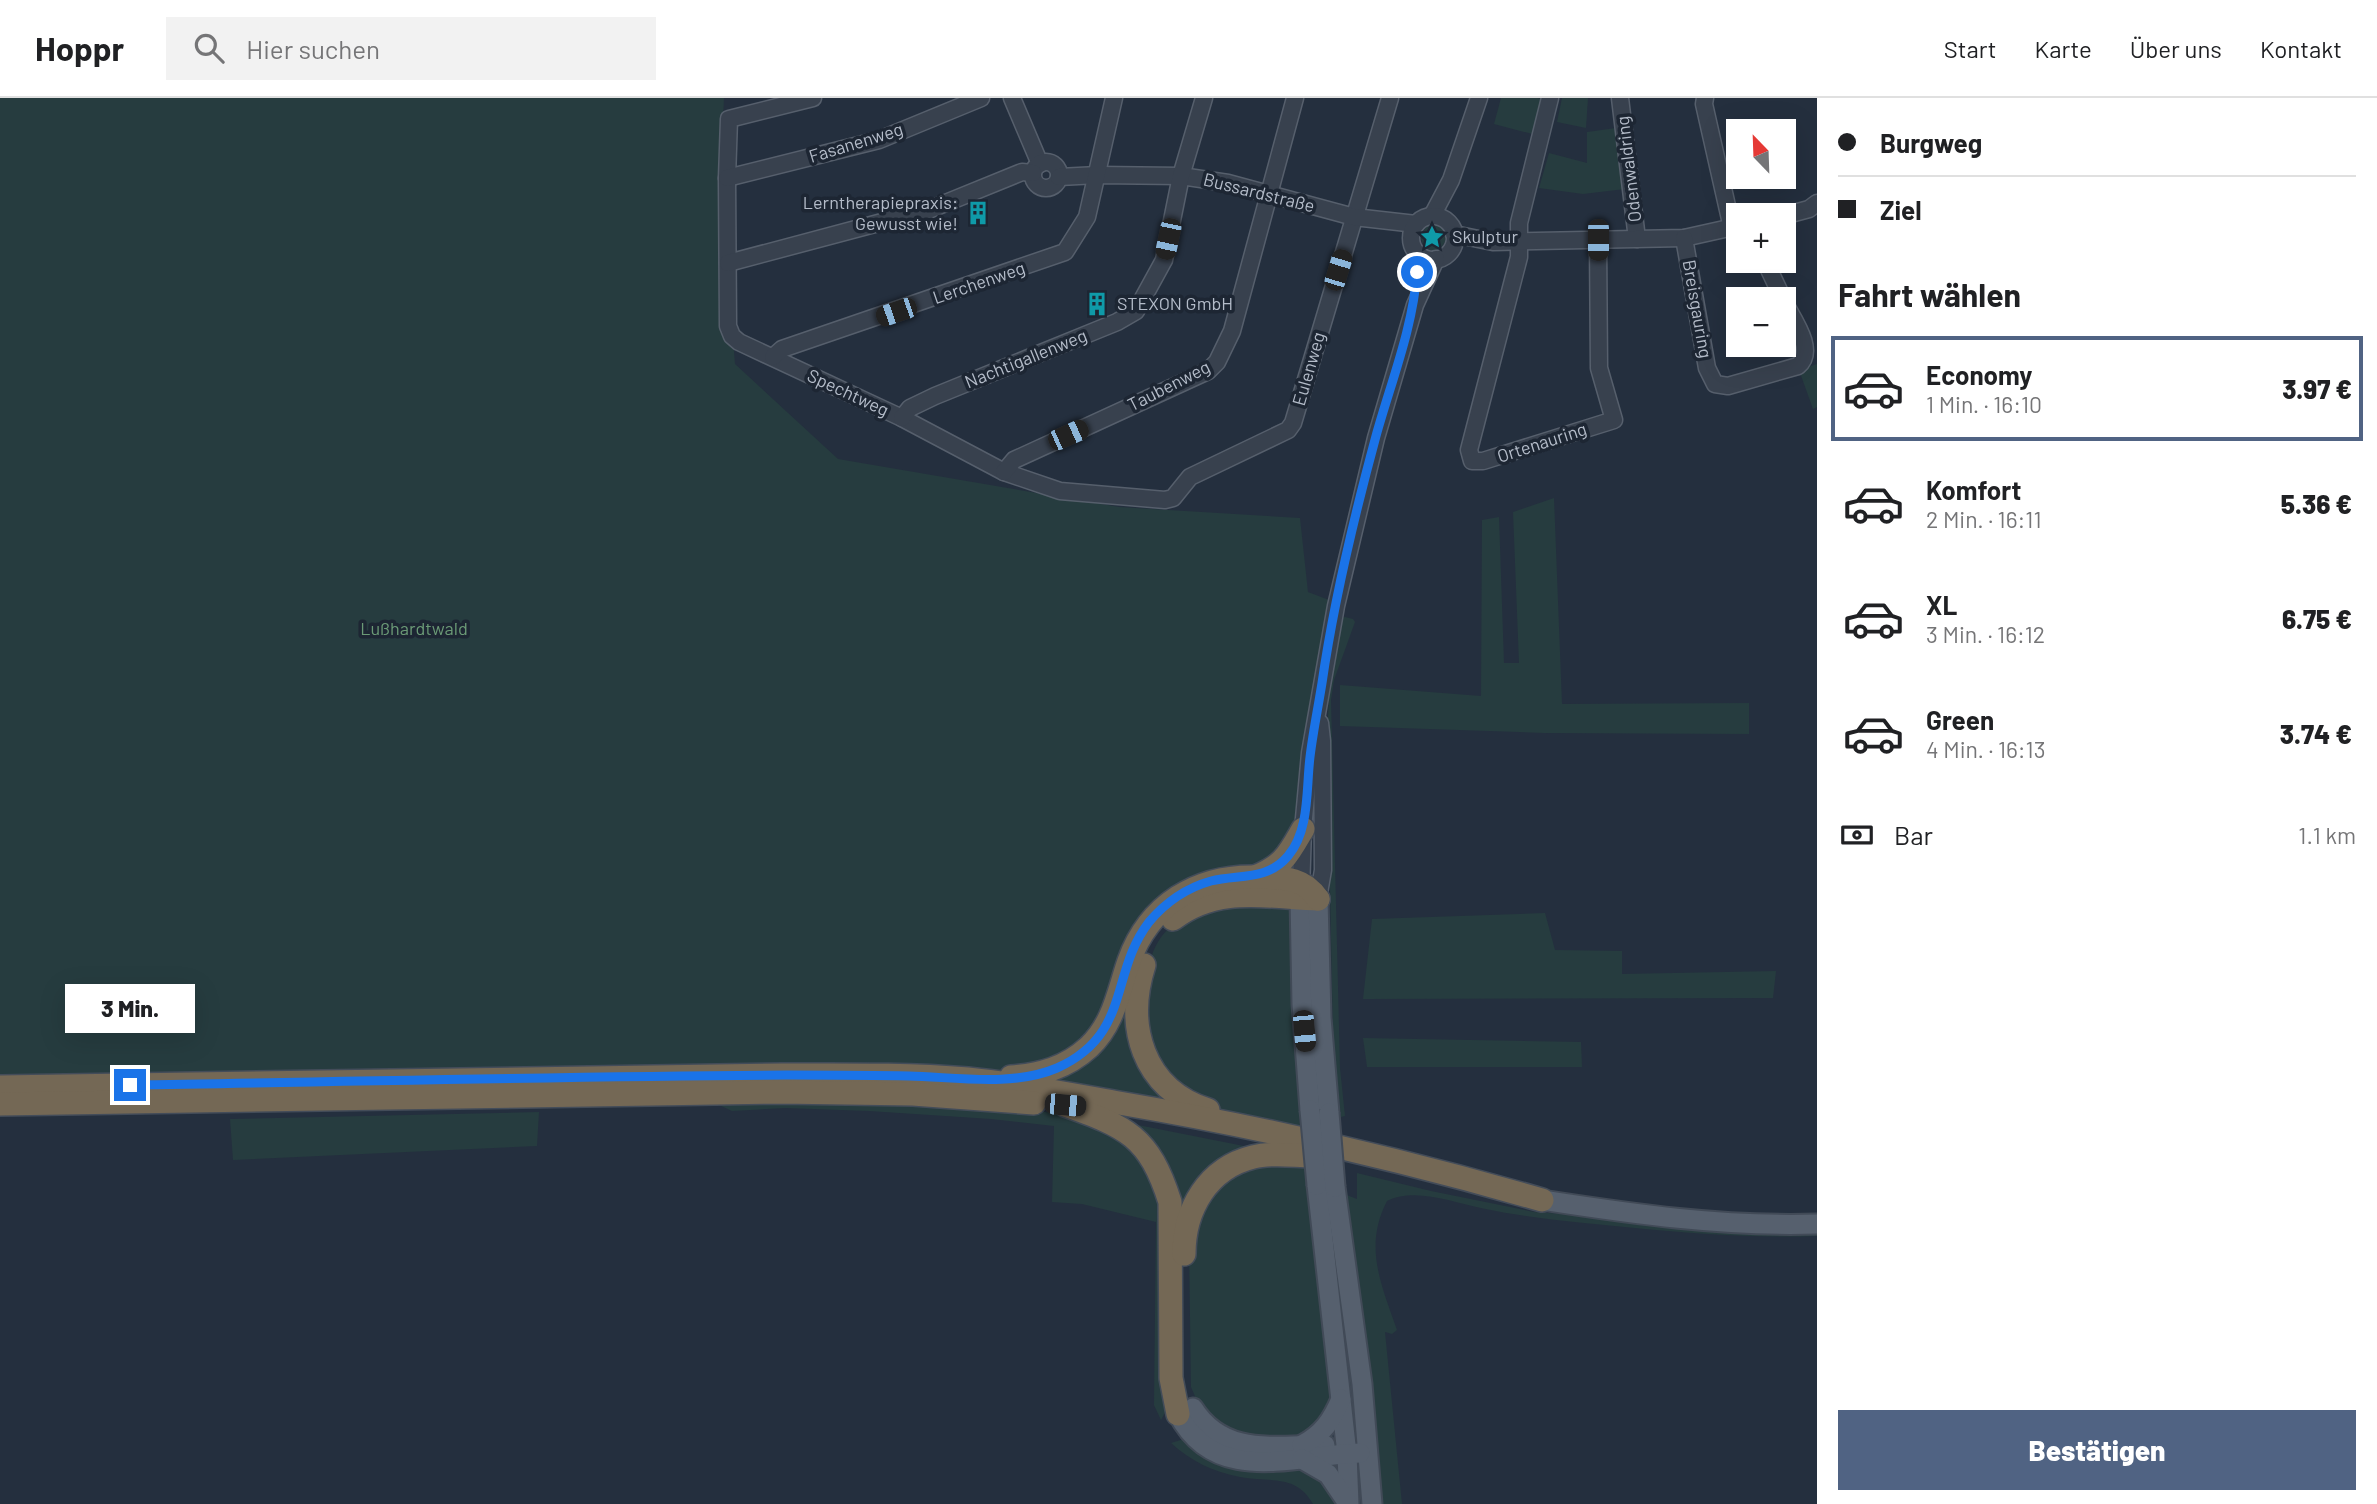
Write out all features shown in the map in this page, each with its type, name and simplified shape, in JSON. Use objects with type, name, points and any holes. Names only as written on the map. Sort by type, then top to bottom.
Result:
[{"type":"highway","points":[[1255,877],[1285,860],[1303,829]]},
{"type":"highway","points":[[978,1080],[1034,1075],[1054,1070],[1088,1047],[1103,1031],[1115,1010],[1137,940],[1160,910],[1177,896],[1196,887],[1231,878],[1255,877],[1285,878],[1307,893]]},
{"type":"highway","points":[[1245,1126],[1196,1107],[1180,1097],[1155,1074],[1140,1044],[1135,1003],[1139,979],[1147,953],[1157,936],[1171,921],[1198,903],[1220,896],[1307,893]]},
{"type":"highway","points":[[0,1087],[782,1075],[912,1076],[978,1080],[1245,1126],[1542,1200]]},
{"type":"highway","points":[[0,1104],[804,1092],[914,1094],[1065,1105],[1131,1114],[1252,1139],[1313,1156],[1474,1192],[1542,1200]]},
{"type":"highway","points":[[1065,1105],[1108,1120],[1136,1138],[1158,1167],[1170,1202],[1171,1378],[1186,1411]]},
{"type":"highway","points":[[1186,1411],[1184,1233],[1190,1212],[1210,1182],[1224,1169],[1239,1161],[1255,1156],[1313,1156]]},
{"type":"main road","points":[[1307,893],[1321,1018],[1320,1112],[1347,1449],[1348,1504]]},
{"type":"main road","points":[[1326,1186],[1368,1449],[1371,1504]]},
{"type":"main road","points":[[1542,1200],[1708,1222],[1817,1224]]},
{"type":"main road","points":[[1302,1452],[1328,1425],[1341,1398]]},
{"type":"main road","points":[[1186,1411],[1220,1436],[1255,1446],[1302,1452],[1368,1449]]},
{"type":"main road","points":[[1302,1452],[1328,1474],[1348,1504]]},
{"type":"street","points":[[790,101],[813,98]]},
{"type":"street","name":"Fasanenweg","points":[[727,178],[879,140],[981,98]]},
{"type":"street","points":[[728,262],[931,208],[1037,168],[1012,98]]},
{"type":"street","name":"Lerchenweg","points":[[773,357],[782,349],[1065,252],[1087,218],[1114,98]]},
{"type":"street","name":"Nachtigallenweg","points":[[902,418],[910,408],[923,402],[1117,322],[1136,311],[1164,260],[1181,176],[1204,98]]},
{"type":"street","name":"Taubenweg","points":[[1004,472],[1014,460],[1208,371],[1217,362],[1232,331],[1295,98]]},
{"type":"street","name":"Eulenweg","points":[[1173,498],[1190,477],[1288,430],[1293,423],[1390,98]]},
{"type":"street","points":[[1479,98],[1439,218],[1453,242],[1468,249],[1493,242],[1684,238],[1726,229]]},
{"type":"street","points":[[1520,241],[1519,223],[1550,98]]},
{"type":"street","name":"Odenwaldring","points":[[1620,98],[1637,239]]},
{"type":"street","points":[[1705,98],[1704,104],[1729,203]]},
{"type":"street","name":"Spechtweg","points":[[790,101],[729,119],[728,326],[732,336],[739,342],[902,418],[1004,472],[1060,491],[1165,500],[1173,498]]},
{"type":"street","name":"Bussardstraße","points":[[1037,168],[1035,182],[1042,187],[1051,187],[1059,177],[1181,176],[1228,183],[1373,221],[1416,224]]},
{"type":"street","points":[[1796,212],[1809,209],[1817,203]]},
{"type":"street","points":[[1415,305],[1413,229],[1416,224],[1439,218]]},
{"type":"street","name":"Bussardstraße","points":[[1373,221],[1414,247]]},
{"type":"street","name":"Breisgauring","points":[[1684,238],[1707,368],[1715,384],[1728,386],[1798,366],[1805,361],[1805,343],[1796,325]]},
{"type":"street","name":"Ortenauring","points":[[1520,241],[1519,257],[1469,450],[1469,456],[1478,463],[1614,420],[1599,368],[1598,240]]},
{"type":"street","points":[[1307,893],[1303,829],[1310,753],[1336,606],[1376,438],[1415,305],[1436,259],[1453,242]]},
{"type":"street","points":[[1414,247],[1429,259],[1436,259]]},
{"type":"street","points":[[1307,893],[1323,870],[1322,741],[1318,710]]},
{"type":"green space","name":"Lußhardtwald","points":[[0,98],[724,98],[720,180],[735,364],[838,459],[1119,507],[1300,518],[1308,592],[1329,600],[1311,722],[1300,760],[1294,833],[1276,861],[1166,893],[1109,1006],[1078,1047],[1018,1071],[823,1063],[0,1080]]},
{"type":"green space","points":[[1501,98],[1545,100],[1536,135],[1494,124]]},
{"type":"green space","points":[[1562,98],[1588,98],[1586,128],[1557,122]]},
{"type":"green space","points":[[1616,128],[1625,189],[1583,194],[1539,188],[1549,153],[1587,163],[1587,132]]},
{"type":"green space","points":[[1435,224],[1442,228],[1446,240],[1441,248],[1433,251],[1424,248],[1420,235],[1427,226]]},
{"type":"green space","points":[[1817,364],[1817,407],[1813,409],[1799,370]]},
{"type":"green space","points":[[1554,498],[1562,704],[1749,703],[1749,734],[1545,733],[1340,726],[1340,685],[1481,696],[1482,520],[1499,517],[1504,663],[1519,663],[1513,512]]},
{"type":"green space","points":[[1345,617],[1355,622],[1334,680],[1331,700],[1340,1068],[1345,1116],[1341,1117],[1333,1040],[1327,734],[1330,678],[1340,619]]},
{"type":"green space","points":[[1236,885],[1277,885],[1291,889],[1222,890],[1200,895],[1181,905],[1165,919],[1152,936],[1134,976],[1130,998],[1133,1040],[1144,1065],[1171,1097],[1171,1101],[1038,1082],[1077,1065],[1107,1037],[1122,1013],[1137,962],[1144,946],[1163,919],[1175,908],[1203,893]]},
{"type":"green space","points":[[1234,902],[1288,909],[1293,915],[1300,1130],[1229,1113],[1194,1100],[1148,1050],[1147,980],[1155,947],[1164,934],[1182,919]]},
{"type":"green space","points":[[1545,913],[1555,950],[1622,951],[1622,974],[1776,971],[1773,998],[1363,999],[1372,919]]},
{"type":"green space","points":[[1363,1038],[1581,1042],[1582,1067],[1367,1067]]},
{"type":"green space","points":[[816,1098],[1001,1107],[1079,1116],[1127,1138],[1162,1190],[1168,1407],[1161,1420],[1154,1405],[1156,1222],[1082,1204],[1052,1202],[1054,1126],[869,1111],[785,1108],[732,1111],[719,1105],[686,1104]]},
{"type":"green space","points":[[539,1112],[537,1146],[233,1160],[230,1119]]},
{"type":"green space","points":[[1123,1122],[1254,1148],[1178,1223]]},
{"type":"green space","points":[[1247,1164],[1308,1166],[1331,1405],[1305,1437],[1237,1438],[1200,1408],[1191,1387],[1189,1245],[1204,1195]]},
{"type":"green space","points":[[1357,1173],[1534,1212],[1817,1231],[1817,1236],[1726,1235],[1538,1218],[1421,1195],[1387,1201],[1376,1234],[1376,1250],[1381,1282],[1397,1330],[1392,1334],[1385,1332],[1402,1504],[1376,1504],[1344,1194],[1357,1199]]},
{"type":"green space","points":[[1334,1274],[1353,1383],[1357,1429],[1355,1437]]},
{"type":"green space","points":[[1184,1439],[1315,1472],[1339,1504],[1313,1504],[1306,1494],[1290,1483],[1251,1479],[1212,1469],[1186,1455],[1171,1443]]},
{"type":"place","name":"Lerntherapiepraxis: Gewusst wie!","points":[[978,213]]},
{"type":"place","name":"Skulptur","points":[[1432,237]]},
{"type":"place","name":"STEXON GmbH","points":[[1097,304]]},
{"type":"route","points":[[130,1085],[782,1075],[912,1076],[978,1080],[1034,1075],[1054,1070],[1070,1061],[1103,1031],[1115,1010],[1137,940],[1160,910],[1177,896],[1211,881],[1255,877],[1275,868],[1292,852],[1303,829],[1310,753],[1336,606],[1376,438],[1415,305],[1417,272]]}]
